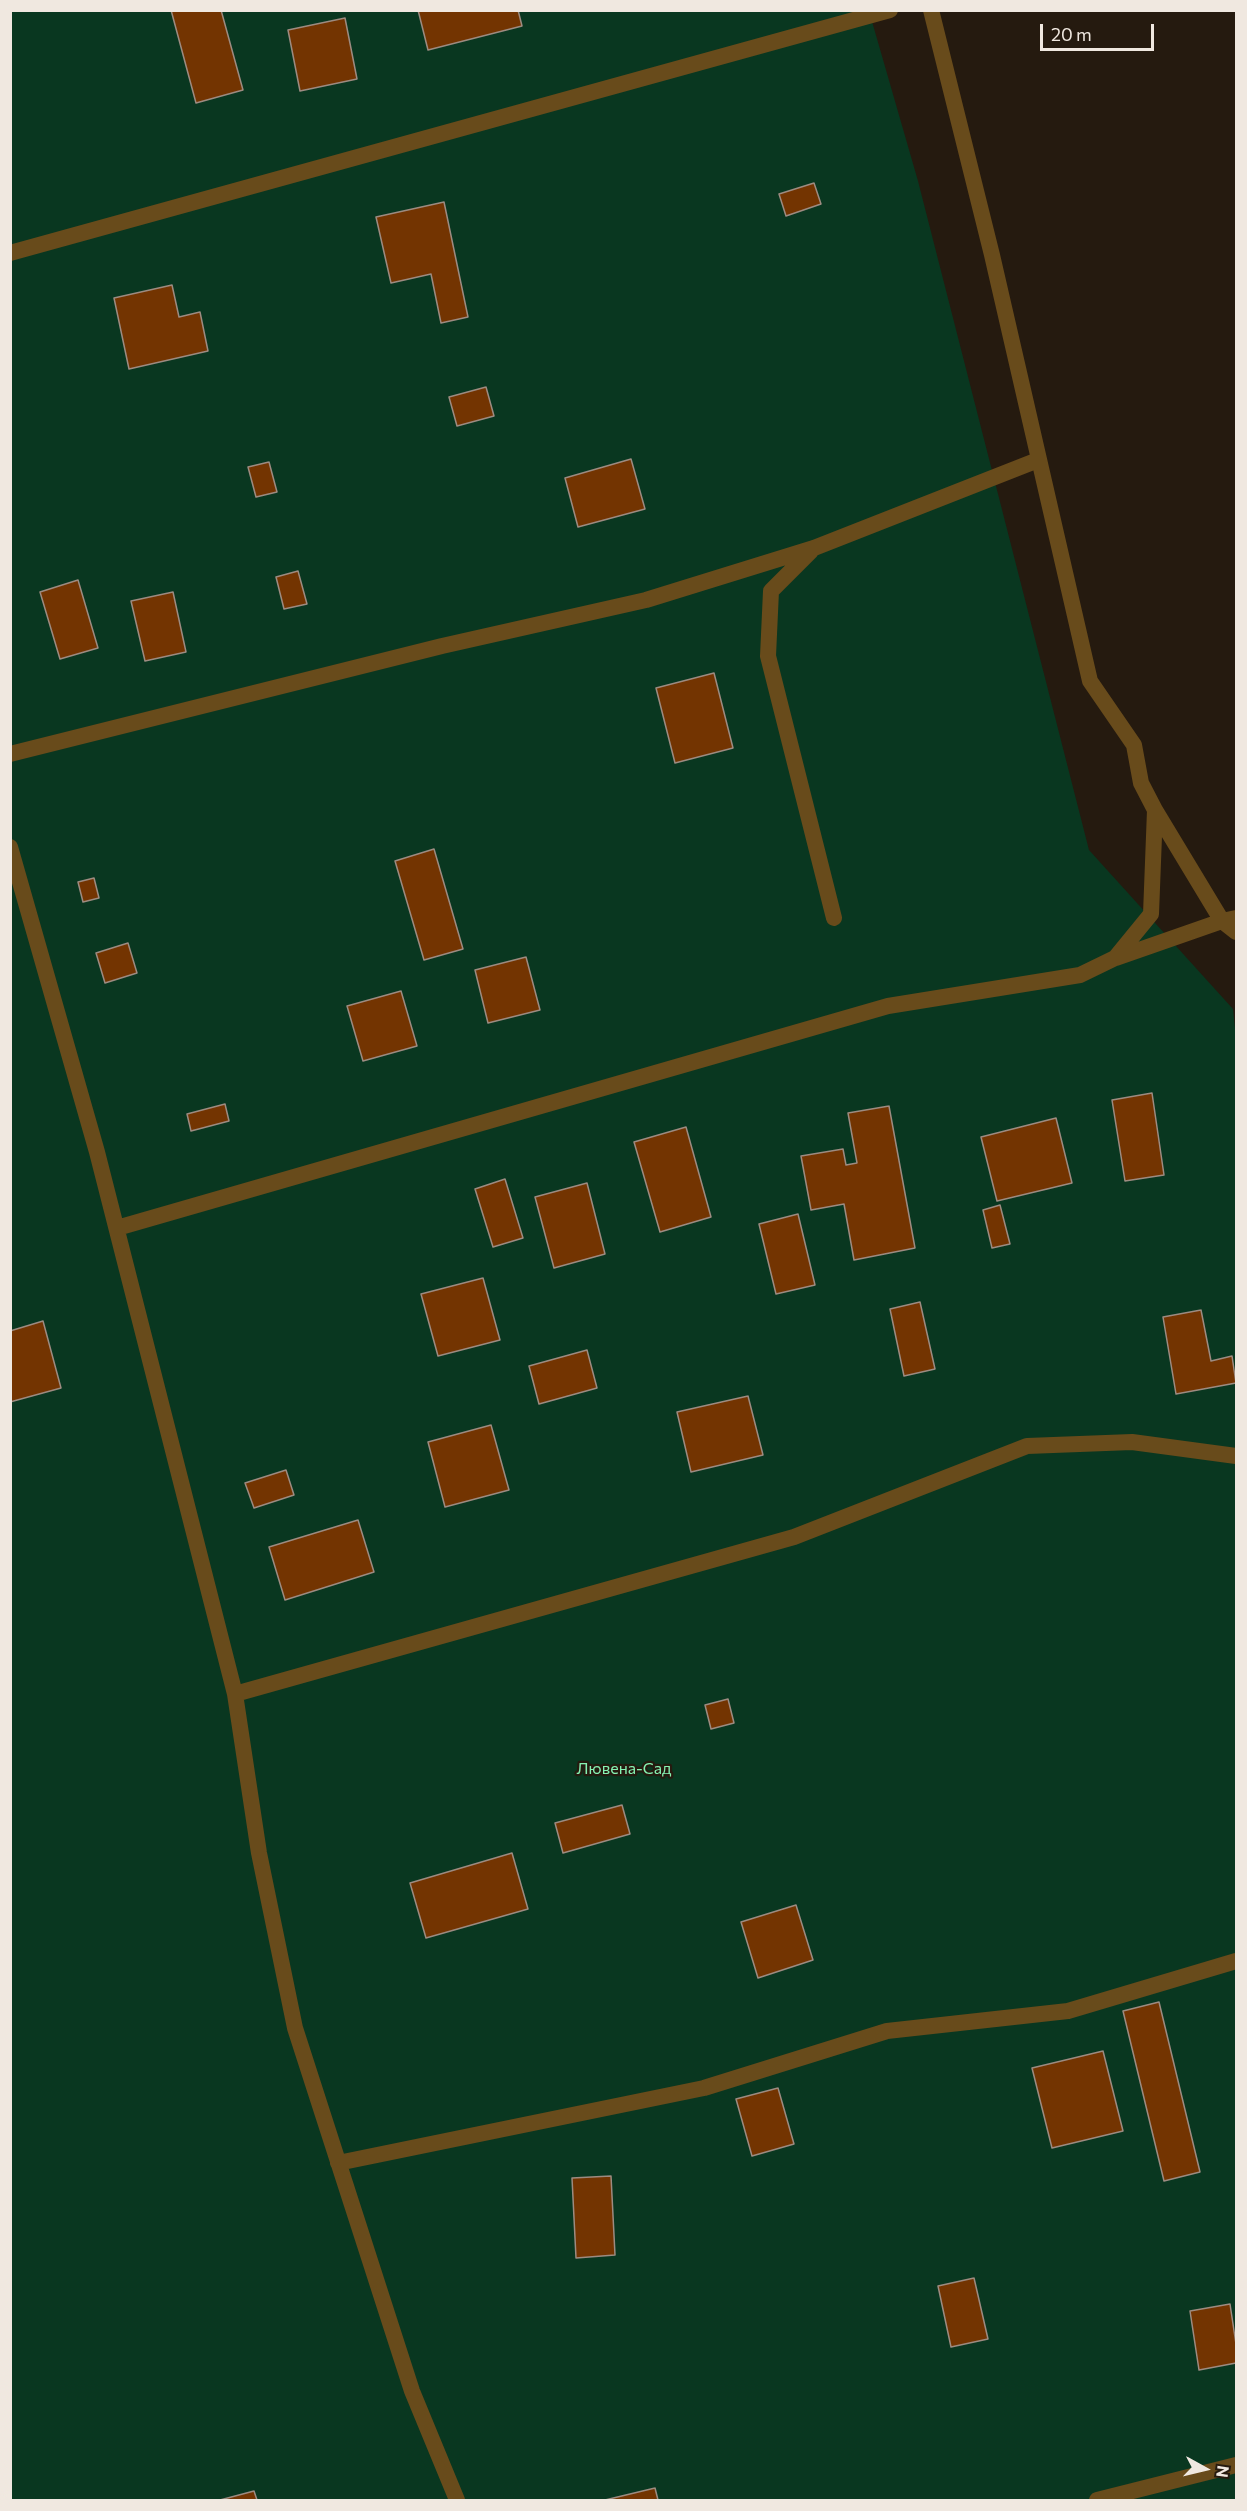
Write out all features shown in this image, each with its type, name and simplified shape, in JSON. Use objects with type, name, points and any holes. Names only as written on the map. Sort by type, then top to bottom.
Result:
[{"type":"lane","points":[[10,253],[890,10]]},
{"type":"lane","points":[[931,10],[992,255],[1090,681],[1134,745],[1141,783],[1155,810],[1236,932]]},
{"type":"lane","points":[[10,754],[442,646],[646,600],[814,548],[1038,460]]},
{"type":"lane","points":[[814,548],[771,591],[768,656],[834,918]]},
{"type":"lane","points":[[1115,958],[1151,914],[1155,810]]},
{"type":"lane","points":[[10,848],[117,1228],[235,1694],[259,1853],[295,2028],[412,2391],[457,2500]]},
{"type":"lane","points":[[117,1228],[888,1006],[1080,975],[1115,958],[1229,919]]},
{"type":"lane","points":[[235,1694],[794,1537],[1027,1446],[1132,1442],[1236,1456]]},
{"type":"lane","points":[[338,2163],[705,2088],[888,2031],[1068,2011],[1236,1961]]},
{"type":"lane","points":[[1097,2500],[1236,2465]]},
{"type":"green space","name":"Лювена-Сад","points":[[11,11],[869,11],[918,181],[1089,850],[1233,1009],[1236,1038],[1236,2500],[11,2500]]},
{"type":"building","points":[[171,10],[221,10],[243,90],[196,103]]},
{"type":"building","points":[[418,10],[518,10],[522,26],[428,50]]},
{"type":"building","points":[[345,18],[357,79],[300,91],[288,30]]},
{"type":"building","points":[[814,183],[821,204],[786,216],[779,194]]},
{"type":"building","points":[[444,202],[468,317],[441,323],[431,274],[391,283],[376,217]]},
{"type":"building","points":[[172,285],[179,317],[200,312],[208,351],[129,369],[114,298]]},
{"type":"building","points":[[486,387],[494,416],[457,426],[449,397]]},
{"type":"building","points":[[631,459],[645,509],[578,527],[565,478]]},
{"type":"building","points":[[269,462],[277,492],[256,497],[248,467]]},
{"type":"building","points":[[298,571],[307,604],[284,609],[276,577]]},
{"type":"building","points":[[78,580],[98,648],[60,659],[40,592]]},
{"type":"building","points":[[173,592],[186,652],[145,661],[131,601]]},
{"type":"building","points":[[714,673],[733,748],[675,763],[656,688]]},
{"type":"building","points":[[434,849],[463,949],[424,960],[395,861]]},
{"type":"building","points":[[94,878],[99,898],[83,902],[78,882]]},
{"type":"building","points":[[128,943],[137,973],[105,983],[96,953]]},
{"type":"building","points":[[526,957],[540,1010],[488,1023],[475,970]]},
{"type":"building","points":[[401,991],[417,1046],[363,1061],[347,1006]]},
{"type":"building","points":[[1152,1093],[1164,1175],[1125,1181],[1112,1100]]},
{"type":"building","points":[[225,1104],[229,1121],[191,1131],[187,1114]]},
{"type":"building","points":[[889,1106],[915,1248],[854,1260],[844,1204],[811,1210],[801,1156],[843,1149],[846,1165],[857,1163],[848,1113]]},
{"type":"building","points":[[1056,1118],[1072,1183],[997,1201],[981,1137]]},
{"type":"building","points":[[686,1127],[711,1217],[660,1232],[634,1142]]},
{"type":"building","points":[[505,1179],[523,1238],[493,1247],[475,1189]]},
{"type":"building","points":[[587,1183],[605,1254],[554,1268],[535,1197]]},
{"type":"building","points":[[1000,1205],[1010,1244],[992,1248],[983,1210]]},
{"type":"building","points":[[798,1214],[815,1285],[776,1294],[759,1224]]},
{"type":"building","points":[[483,1278],[500,1340],[438,1356],[421,1294]]},
{"type":"building","points":[[920,1302],[935,1369],[904,1376],[890,1309]]},
{"type":"building","points":[[1201,1310],[1211,1361],[1232,1356],[1236,1383],[1176,1394],[1163,1317]]},
{"type":"building","points":[[43,1321],[61,1388],[10,1402],[10,1331]]},
{"type":"building","points":[[587,1350],[597,1388],[539,1404],[529,1366]]},
{"type":"building","points":[[748,1396],[763,1455],[691,1472],[677,1412]]},
{"type":"building","points":[[491,1425],[509,1490],[445,1507],[428,1442]]},
{"type":"building","points":[[286,1470],[294,1495],[254,1508],[245,1483]]},
{"type":"building","points":[[358,1520],[374,1572],[285,1600],[269,1547]]},
{"type":"building","points":[[728,1699],[734,1723],[711,1729],[705,1705]]},
{"type":"building","points":[[622,1805],[630,1834],[563,1853],[555,1823]]},
{"type":"building","points":[[512,1853],[528,1909],[426,1938],[410,1883]]},
{"type":"building","points":[[796,1905],[813,1960],[758,1978],[741,1922]]},
{"type":"building","points":[[1159,2002],[1200,2172],[1164,2181],[1123,2011]]},
{"type":"building","points":[[1103,2051],[1123,2131],[1052,2148],[1032,2068]]},
{"type":"building","points":[[778,2088],[794,2144],[752,2156],[736,2099]]},
{"type":"building","points":[[611,2176],[615,2255],[576,2258],[572,2178]]},
{"type":"building","points":[[974,2278],[988,2339],[951,2347],[938,2286]]},
{"type":"building","points":[[1230,2304],[1236,2344],[1236,2363],[1199,2370],[1190,2311]]},
{"type":"building","points":[[655,2488],[658,2500],[605,2500]]},
{"type":"building","points":[[254,2491],[257,2500],[220,2500]]}]
